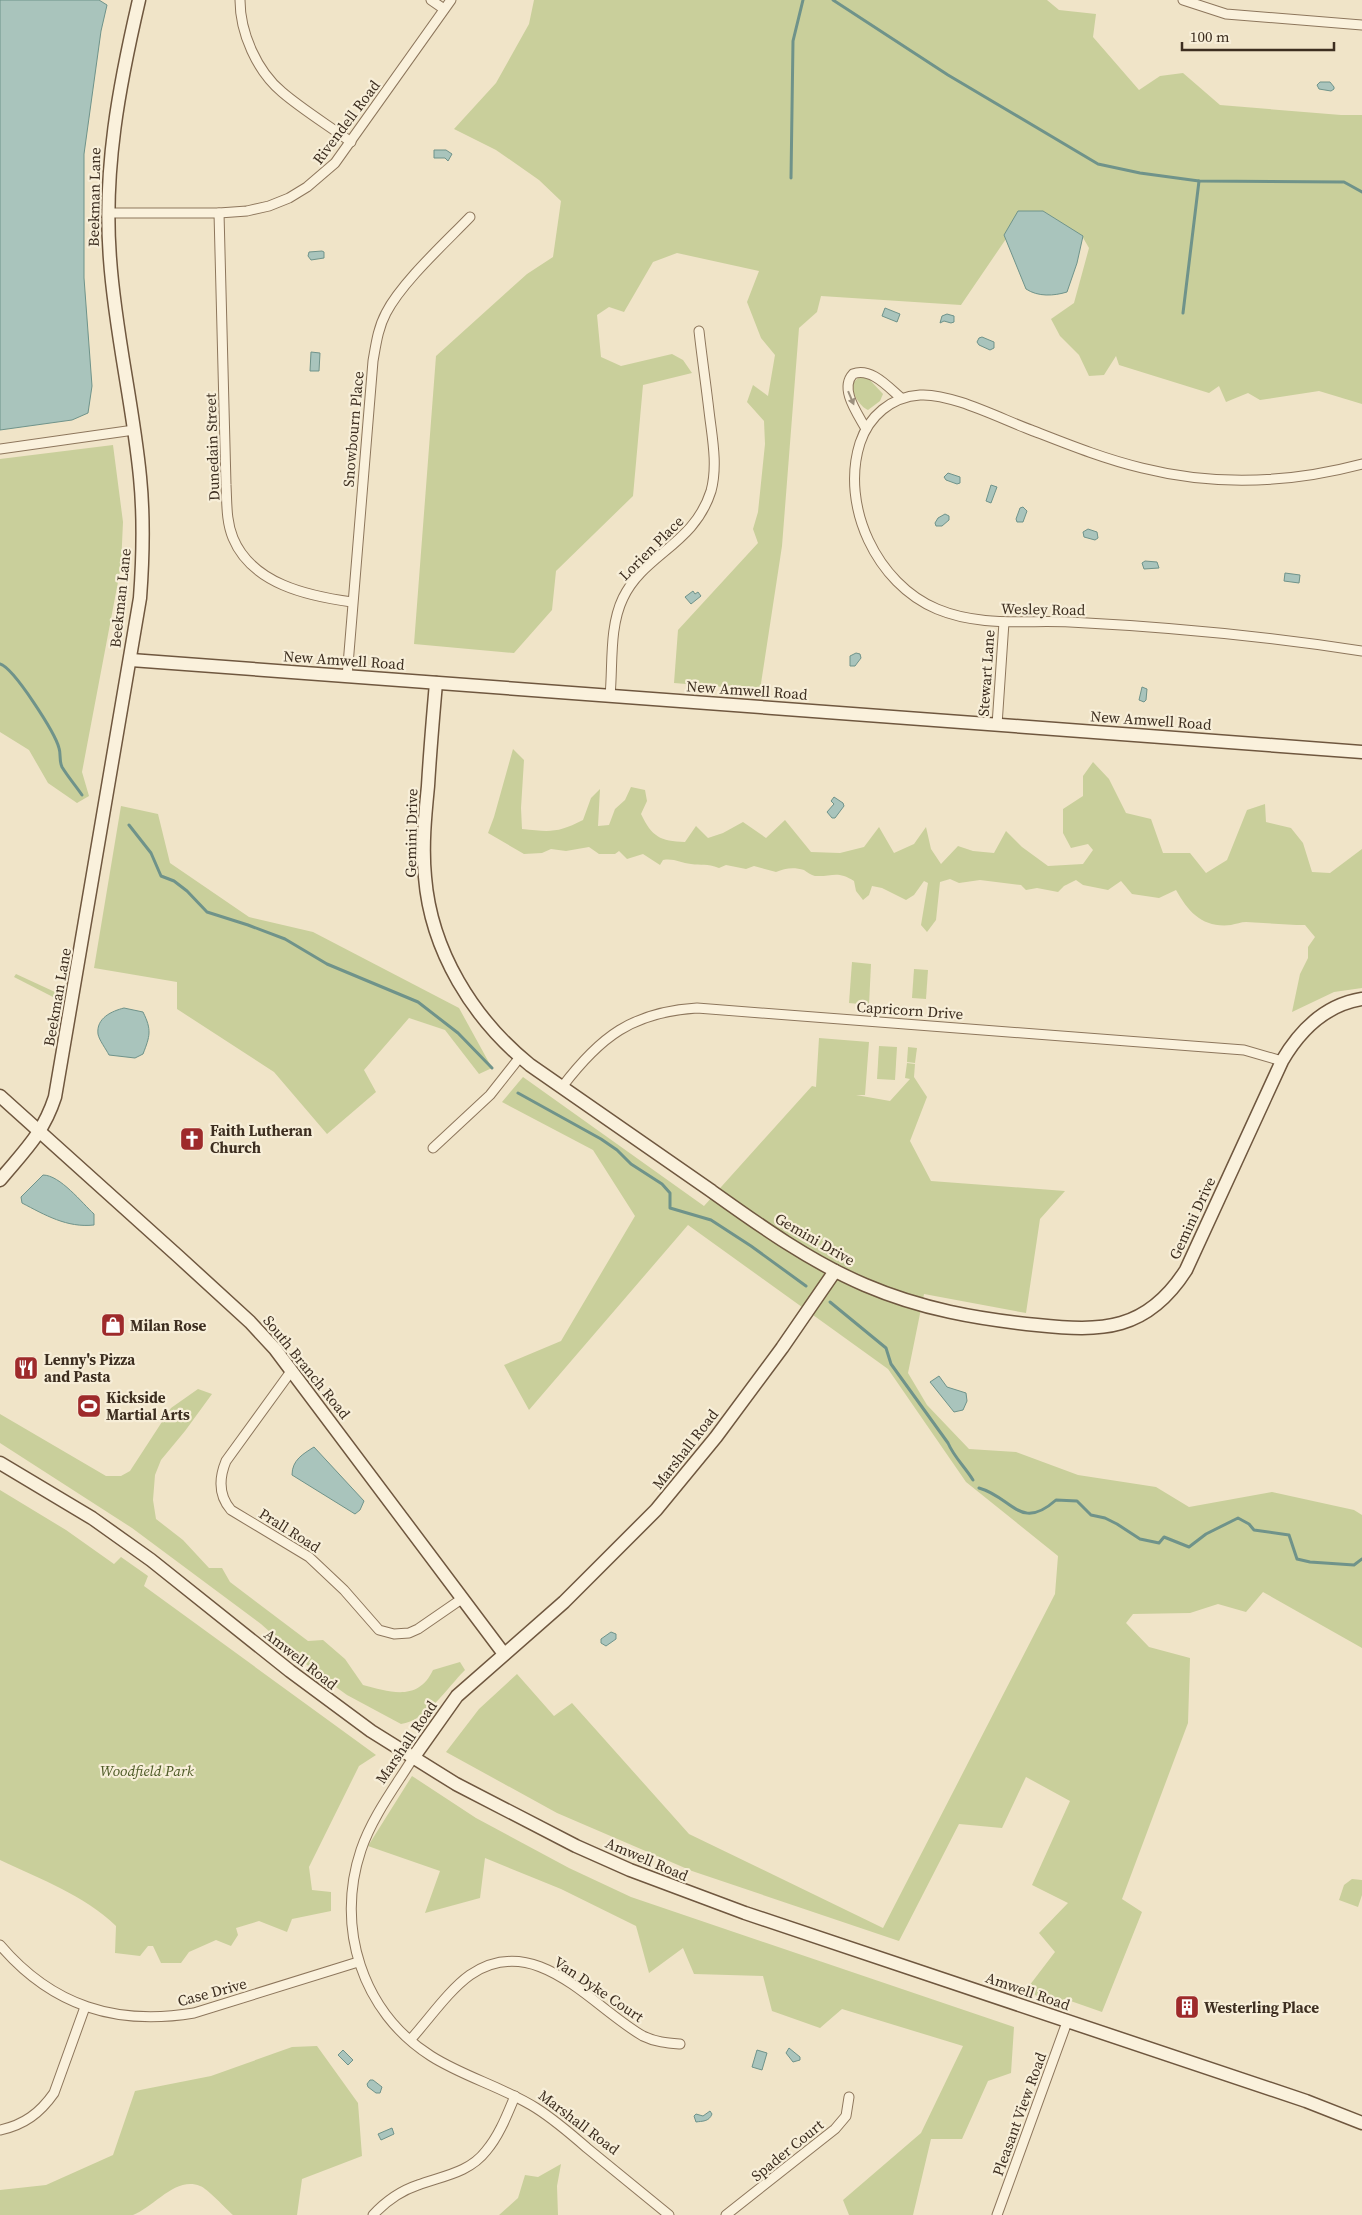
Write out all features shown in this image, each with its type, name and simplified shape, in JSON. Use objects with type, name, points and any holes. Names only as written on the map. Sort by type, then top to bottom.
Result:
[{"type":"street","name":"Beekman Lane","points":[[0,1180],[40,1133],[48,1118],[55,1097],[130,660],[142,569],[142,504],[134,430],[115,309],[109,256],[108,214],[109,165],[113,126],[139,0]]},
{"type":"street","points":[[240,0],[249,44],[271,80],[282,92],[351,142]]},
{"type":"street","points":[[431,0],[444,9]]},
{"type":"street","name":"Rivendell Road","points":[[108,214],[247,211],[270,206],[289,198],[319,178],[336,163],[451,0]]},
{"type":"street","points":[[1183,0],[1226,14],[1362,25]]},
{"type":"street","name":"Dunedain Street","points":[[219,213],[226,485],[228,517],[233,538],[245,557],[262,574],[286,587],[352,602]]},
{"type":"street","name":"Snowbourn Place","points":[[347,677],[373,361],[377,334],[386,312],[400,290],[470,217]]},
{"type":"street","name":"Lorien Place","points":[[610,696],[615,630],[618,611],[623,598],[639,575],[695,524],[704,509],[711,489],[714,469],[714,445],[699,332]]},
{"type":"street","points":[[866,429],[848,393],[848,384],[853,374],[863,371],[871,374],[901,398]]},
{"type":"street","name":"Wesley Road","points":[[1362,464],[1316,474],[1279,479],[1245,480],[1172,474],[1109,460],[956,401],[921,395],[901,398],[887,405],[874,416],[859,445],[856,472],[856,503],[863,528],[880,562],[915,597],[935,608],[965,618],[1004,622],[1070,622],[1248,636],[1362,651]]},
{"type":"street","points":[[0,449],[134,430]]},
{"type":"street","name":"Stewart Lane","points":[[997,725],[1004,622]]},
{"type":"street","name":"New Amwell Road","points":[[130,660],[1362,752]]},
{"type":"street","name":"Gemini Drive","points":[[436,683],[423,850],[429,905],[444,954],[462,989],[492,1029],[520,1057],[759,1224],[835,1270],[889,1294],[956,1314],[1077,1329],[1106,1328],[1130,1320],[1156,1304],[1178,1282],[1186,1270],[1282,1061],[1300,1033],[1320,1016],[1347,1003],[1362,999]]},
{"type":"street","name":"Capricorn Drive","points":[[562,1087],[583,1060],[611,1034],[632,1023],[654,1015],[697,1008],[1225,1048],[1244,1050],[1282,1061]]},
{"type":"street","points":[[433,1148],[490,1095],[520,1057]]},
{"type":"street","name":"South Branch Road","points":[[0,1096],[250,1322],[292,1370],[504,1654]]},
{"type":"street","name":"Marshall Road","points":[[669,2215],[553,2120],[515,2096],[431,2056],[390,2019],[380,2005],[358,1962],[350,1912],[354,1874],[361,1850],[371,1828],[413,1758],[457,1696],[564,1602],[656,1510],[716,1438],[782,1348],[835,1270]]},
{"type":"street","name":"Prall Road","points":[[292,1370],[226,1461],[221,1475],[221,1488],[226,1504],[231,1510],[309,1556],[344,1590],[379,1630],[394,1634],[409,1633],[418,1629],[463,1598]]},
{"type":"street","name":"Amwell Road","points":[[0,1463],[49,1490],[151,1560],[304,1682],[413,1758],[508,1812],[630,1870],[727,1907],[1306,2101],[1362,2123]]},
{"type":"street","name":"Case Drive","points":[[0,1946],[37,1980],[53,1991],[86,2007],[111,2014],[133,2017],[172,2017],[194,2013],[358,1962]]},
{"type":"street","name":"Van Dyke Court","points":[[411,2039],[461,1982],[471,1974],[494,1964],[523,1962],[538,1965],[559,1975],[644,2036],[662,2043],[680,2044]]},
{"type":"street","points":[[0,2130],[25,2122],[47,2103],[54,2093],[86,2007]]},
{"type":"street","name":"Pleasant View Road","points":[[997,2215],[1067,2022]]},
{"type":"street","points":[[373,2215],[391,2198],[404,2190],[454,2173],[477,2160],[495,2138],[515,2096]]},
{"type":"street","name":"Spader Court","points":[[726,2215],[836,2128],[846,2116],[849,2097]]},
{"type":"green space","points":[[534,0],[1047,0],[1059,10],[1096,14],[1093,37],[1139,90],[1160,76],[1183,73],[1220,105],[1362,115],[1362,404],[1319,391],[1260,400],[1248,393],[1226,402],[1219,386],[1209,393],[1119,365],[1116,356],[1104,375],[1089,376],[1079,355],[1060,336],[1051,319],[1074,303],[1089,248],[1082,236],[1043,211],[1025,211],[961,305],[821,296],[817,312],[799,328],[782,546],[760,690],[674,683],[678,630],[758,543],[753,529],[758,512],[765,444],[764,421],[747,402],[753,385],[768,396],[775,355],[761,338],[747,302],[759,271],[677,253],[653,262],[624,312],[609,307],[597,315],[601,357],[621,366],[672,354],[683,360],[692,373],[643,385],[633,496],[556,571],[552,610],[514,653],[414,644],[436,356],[527,274],[553,257],[561,201],[539,180],[496,150],[454,129],[496,83],[529,24]]},
{"type":"green space","points":[[860,376],[868,378],[883,394],[880,401],[868,410],[859,403],[852,387],[852,384]]},
{"type":"green space","points":[[113,445],[123,522],[121,566],[82,772],[89,796],[77,803],[48,783],[29,750],[0,732],[0,459]]},
{"type":"green space","points":[[513,749],[524,760],[521,808],[522,829],[554,830],[583,820],[591,798],[600,789],[598,826],[609,825],[615,809],[625,800],[631,787],[645,790],[647,801],[641,814],[653,833],[663,839],[685,842],[696,826],[708,838],[723,833],[743,822],[766,838],[785,820],[811,852],[840,853],[864,847],[879,827],[894,853],[914,844],[926,827],[931,849],[941,864],[958,846],[973,851],[994,853],[1006,831],[1022,847],[1048,866],[1083,864],[1093,850],[1088,844],[1071,848],[1063,833],[1063,809],[1083,796],[1083,776],[1093,762],[1109,779],[1126,813],[1151,819],[1163,853],[1190,853],[1206,873],[1227,860],[1247,810],[1265,804],[1266,822],[1291,828],[1303,843],[1312,872],[1330,873],[1362,849],[1362,988],[1334,992],[1292,1012],[1300,974],[1308,958],[1308,947],[1315,937],[1305,925],[1246,922],[1231,925],[1212,924],[1192,912],[1176,890],[1159,898],[1132,894],[1121,881],[1108,890],[1083,885],[1076,880],[1064,886],[1058,892],[1037,888],[1026,890],[1021,885],[980,880],[959,883],[950,879],[940,882],[936,920],[927,932],[921,925],[928,883],[924,881],[914,895],[906,900],[882,888],[872,886],[869,895],[863,900],[856,891],[854,881],[848,878],[839,875],[815,876],[797,868],[776,872],[754,866],[746,869],[726,865],[719,868],[671,860],[663,860],[660,865],[643,854],[627,859],[619,851],[615,854],[599,854],[589,847],[566,851],[551,849],[542,853],[524,854],[488,833]]},
{"type":"green space","points":[[121,806],[158,814],[170,863],[249,917],[313,932],[459,1008],[492,1068],[479,1074],[445,1030],[409,1018],[364,1070],[376,1092],[327,1134],[274,1072],[177,1009],[177,982],[94,968]]},
{"type":"green space","points":[[852,962],[871,964],[869,1005],[849,1003]]},
{"type":"green space","points":[[914,969],[928,970],[926,999],[912,998]]},
{"type":"green space","points":[[16,974],[55,992],[56,997],[14,977]]},
{"type":"green space","points":[[819,1038],[869,1042],[865,1095],[856,1095],[890,1101],[910,1079],[905,1078],[907,1063],[915,1064],[914,1077],[927,1097],[910,1141],[931,1181],[1065,1191],[1040,1219],[1026,1313],[924,1294],[908,1373],[927,1405],[969,1449],[1016,1452],[1078,1475],[1156,1487],[1189,1507],[1272,1492],[1354,1510],[1362,1515],[1362,1648],[1263,1592],[1246,1612],[1218,1604],[1190,1613],[1133,1614],[1126,1623],[1149,1647],[1190,1658],[1188,1723],[1122,1899],[1142,1912],[1102,2012],[1065,1999],[1050,2003],[1026,1990],[1055,1952],[1039,1933],[1068,1903],[1032,1885],[1070,1801],[1026,1777],[1002,1828],[959,1824],[899,1941],[692,1871],[557,1813],[446,1752],[479,1709],[517,1674],[554,1716],[572,1703],[689,1834],[883,1928],[1055,1594],[1058,1556],[966,1482],[888,1369],[688,1225],[529,1410],[504,1365],[561,1341],[635,1216],[593,1150],[502,1102],[523,1077],[704,1206],[812,1086],[816,1087]]},
{"type":"green space","points":[[879,1046],[897,1047],[895,1080],[877,1079]]},
{"type":"green space","points":[[908,1047],[917,1048],[915,1063],[907,1062]]},
{"type":"green space","points":[[198,1389],[212,1394],[161,1460],[155,1475],[153,1500],[156,1519],[183,1540],[209,1568],[222,1568],[230,1582],[308,1641],[323,1640],[345,1659],[363,1685],[393,1692],[411,1691],[420,1687],[433,1670],[460,1662],[465,1670],[436,1703],[419,1717],[401,1724],[347,1695],[315,1672],[261,1624],[132,1528],[0,1443],[0,1414],[106,1476],[121,1476],[130,1471],[171,1408]]},
{"type":"green space","name":"Woodfield Park","points":[[0,1490],[66,1530],[114,1564],[121,1557],[148,1576],[144,1586],[376,1755],[359,1766],[309,1867],[312,1890],[331,1892],[331,1911],[292,1919],[287,1932],[259,1921],[236,1928],[238,1935],[231,1946],[216,1940],[189,1952],[181,1963],[161,1963],[153,1946],[148,1946],[140,1956],[115,1953],[116,1926],[103,1915],[76,1897],[0,1860]]},
{"type":"green space","points":[[412,1776],[476,1818],[569,1868],[631,1897],[1014,2027],[1011,2073],[988,2081],[962,2139],[931,2139],[913,2215],[849,2215],[843,2200],[921,2133],[963,2046],[842,2009],[820,2028],[772,2011],[763,1976],[694,1974],[683,1948],[649,1973],[636,1926],[561,1889],[485,1858],[480,1898],[425,1913],[440,1871],[368,1846]]},
{"type":"green space","points":[[1352,1879],[1362,1880],[1362,1895],[1358,1907],[1339,1900],[1344,1885]]},
{"type":"green space","points":[[317,2046],[358,2103],[362,2156],[302,2179],[297,2215],[233,2215],[212,2194],[200,2186],[191,2184],[182,2185],[174,2189],[133,2215],[0,2215],[0,2190],[46,2185],[113,2155],[135,2091],[211,2076],[292,2047]]},
{"type":"green space","points":[[561,2164],[557,2186],[558,2215],[499,2215],[518,2198],[525,2175],[538,2177]]},
{"type":"water","points":[[0,0],[99,0],[107,5],[101,31],[84,154],[84,278],[92,386],[88,413],[72,420],[0,430]]},
{"type":"water","points":[[1320,82],[1330,82],[1334,89],[1331,91],[1319,89],[1317,85]]},
{"type":"water","points":[[434,150],[446,150],[452,154],[448,161],[445,158],[434,158]]},
{"type":"water","points":[[1018,211],[1043,211],[1083,236],[1077,263],[1067,292],[1046,295],[1026,289],[1004,235]]},
{"type":"water","points":[[309,252],[324,252],[324,258],[311,260],[308,256]]},
{"type":"water","points":[[885,308],[900,314],[897,322],[882,316]]},
{"type":"water","points":[[947,314],[954,316],[954,322],[944,321],[940,323],[942,316]]},
{"type":"water","points":[[982,337],[994,342],[994,348],[990,350],[979,345],[977,342]]},
{"type":"water","points":[[311,352],[320,353],[319,371],[310,371]]},
{"type":"water","points":[[948,473],[960,477],[960,483],[957,484],[946,480],[944,477]]},
{"type":"water","points":[[991,485],[997,487],[991,503],[986,501]]},
{"type":"water","points":[[1023,507],[1027,511],[1023,522],[1017,522],[1016,519],[1020,508]]},
{"type":"water","points":[[945,514],[949,516],[949,520],[942,526],[936,526],[935,523],[938,518]]},
{"type":"water","points":[[1088,529],[1097,532],[1098,538],[1095,540],[1084,537],[1083,532]]},
{"type":"water","points":[[1145,561],[1157,562],[1159,568],[1144,569],[1142,563]]},
{"type":"water","points":[[1285,573],[1300,575],[1299,583],[1284,581]]},
{"type":"water","points":[[693,591],[695,594],[698,592],[701,596],[691,604],[685,597]]},
{"type":"water","points":[[856,653],[860,654],[861,658],[855,666],[850,666],[850,656]]},
{"type":"water","points":[[1142,687],[1147,689],[1144,702],[1139,700]]},
{"type":"water","points":[[834,797],[843,803],[844,806],[835,818],[832,818],[827,812],[834,804],[831,801]]},
{"type":"water","points":[[124,1008],[143,1012],[149,1028],[143,1054],[135,1058],[109,1055],[98,1034],[98,1028],[106,1016]]},
{"type":"water","points":[[43,1175],[50,1176],[63,1184],[77,1197],[94,1214],[94,1225],[65,1223],[22,1203],[21,1197]]},
{"type":"water","points":[[939,1376],[947,1387],[966,1393],[967,1401],[963,1410],[954,1412],[930,1382]]},
{"type":"water","points":[[314,1447],[364,1501],[360,1510],[355,1514],[292,1475],[296,1461]]},
{"type":"water","points":[[611,1632],[616,1634],[616,1639],[606,1646],[601,1643],[601,1639]]},
{"type":"water","points":[[789,2048],[800,2057],[800,2060],[793,2062],[786,2053]]},
{"type":"water","points":[[343,2050],[353,2060],[348,2065],[338,2055]]},
{"type":"water","points":[[757,2050],[767,2053],[762,2070],[752,2067]]},
{"type":"water","points":[[370,2080],[373,2080],[382,2087],[380,2093],[376,2093],[368,2087],[367,2084]]},
{"type":"water","points":[[710,2111],[712,2114],[709,2118],[705,2121],[696,2122],[694,2116],[696,2114],[703,2116]]},
{"type":"water","points":[[392,2128],[394,2134],[381,2140],[378,2134]]},
{"type":"waterway","points":[[791,178],[793,41],[803,0]]},
{"type":"waterway","points":[[833,0],[948,75],[1098,164],[1140,173],[1199,181],[1344,182],[1362,192]]},
{"type":"waterway","points":[[1183,313],[1199,181]]},
{"type":"waterway","points":[[0,664],[24,688],[42,716],[56,740],[62,767],[82,795]]},
{"type":"waterway","points":[[129,825],[151,853],[161,876],[174,881],[187,891],[207,912],[285,939],[327,964],[418,1002],[458,1033],[492,1068]]},
{"type":"waterway","points":[[518,1093],[601,1139],[617,1150],[631,1164],[662,1184],[670,1193],[670,1208],[711,1220],[806,1286]]},
{"type":"waterway","points":[[830,1302],[886,1348],[891,1364],[973,1480]]},
{"type":"waterway","points":[[979,1488],[990,1492],[1025,1513],[1033,1513],[1044,1509],[1056,1500],[1077,1501],[1091,1515],[1105,1518],[1140,1539],[1159,1543],[1164,1537],[1189,1547],[1206,1534],[1238,1518],[1249,1524],[1254,1530],[1289,1535],[1297,1559],[1310,1562],[1354,1565],[1362,1559]]},
{"type":"place","name":"Faith Lutheran Church","points":[[192,1139]]},
{"type":"place","name":"Milan Rose","points":[[113,1325]]},
{"type":"place","name":"Lenny's Pizza and Pasta","points":[[26,1368]]},
{"type":"place","name":"Kickside Martial Arts","points":[[89,1406]]},
{"type":"place","name":"Westerling Place","points":[[1187,2007]]}]
